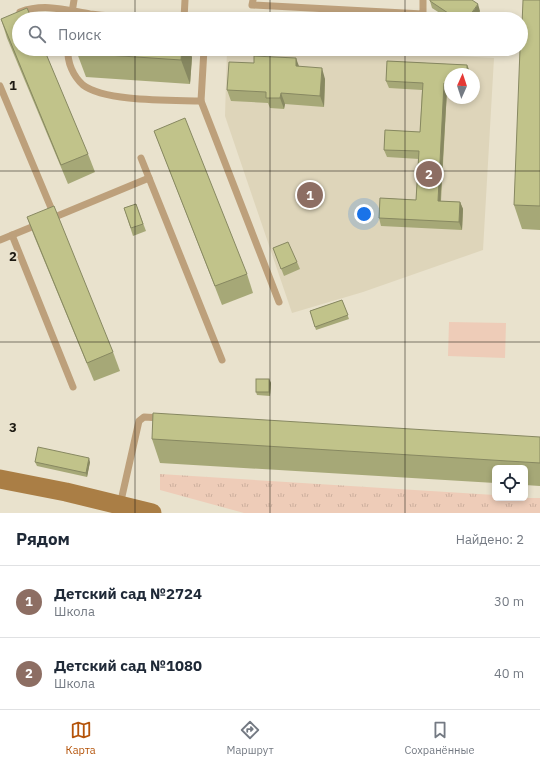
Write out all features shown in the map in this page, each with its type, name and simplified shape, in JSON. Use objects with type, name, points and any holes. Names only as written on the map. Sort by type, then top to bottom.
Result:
[{"type":"main road","points":[[0,479],[152,513]]},
{"type":"lane","points":[[72,11],[74,0]]},
{"type":"lane","points":[[184,12],[185,0]]},
{"type":"lane","points":[[253,0],[252,5],[385,12]]},
{"type":"lane","points":[[423,0],[423,12]]},
{"type":"lane","points":[[19,12],[28,9],[53,7],[81,12]]},
{"type":"lane","points":[[69,56],[70,65],[75,75],[83,85],[96,92],[130,98],[201,101]]},
{"type":"lane","points":[[204,56],[201,101],[280,302]]},
{"type":"lane","points":[[0,86],[55,217]]},
{"type":"lane","points":[[141,158],[222,360]]},
{"type":"lane","points":[[0,240],[149,178]]},
{"type":"lane","points":[[12,235],[73,387]]},
{"type":"lane","points":[[120,505],[139,421],[144,417],[172,418]]},
{"type":"shaded area","points":[[227,56],[459,56],[494,58],[483,250],[363,292],[292,313],[225,116]]},
{"type":"green space","points":[[449,322],[506,323],[505,358],[448,356]]},
{"type":"green space","points":[[160,474],[492,495],[492,501],[528,501],[528,498],[540,498],[540,513],[244,513],[160,490]]},
{"type":"building","points":[[472,0],[478,4],[472,12],[446,12],[430,1]]},
{"type":"building","points":[[523,0],[540,0],[540,206],[514,205],[520,56],[528,56],[528,12],[523,12]]},
{"type":"building","points":[[27,8],[29,12],[18,12]]},
{"type":"building","points":[[12,14],[12,46],[1,19]]},
{"type":"building","points":[[16,56],[47,56],[88,154],[61,165]]},
{"type":"building","points":[[122,56],[181,56],[181,60]]},
{"type":"building","points":[[254,56],[296,58],[296,66],[322,68],[320,96],[281,93],[280,98],[266,98],[266,92],[227,90],[229,62],[254,63]]},
{"type":"building","points":[[387,61],[467,65],[467,68],[444,68],[438,201],[460,202],[459,222],[379,218],[380,198],[416,200],[419,151],[384,150],[385,130],[420,132],[423,83],[386,81]]},
{"type":"building","points":[[185,118],[247,274],[215,286],[154,131]]},
{"type":"building","points":[[136,204],[143,224],[131,228],[124,208]]},
{"type":"building","points":[[54,206],[113,352],[87,363],[27,217]]},
{"type":"building","points":[[288,242],[297,262],[281,269],[273,248]]},
{"type":"building","points":[[342,300],[348,315],[315,327],[310,311]]},
{"type":"building","points":[[256,379],[269,379],[269,392],[256,392]]},
{"type":"building","points":[[153,413],[540,437],[540,463],[152,439]]},
{"type":"building","points":[[38,447],[89,458],[86,473],[35,462]]},
{"type":"place","name":"Детский сад №1080","points":[[429,174]]},
{"type":"place","name":"Детский сад №2724","points":[[310,195]]}]
